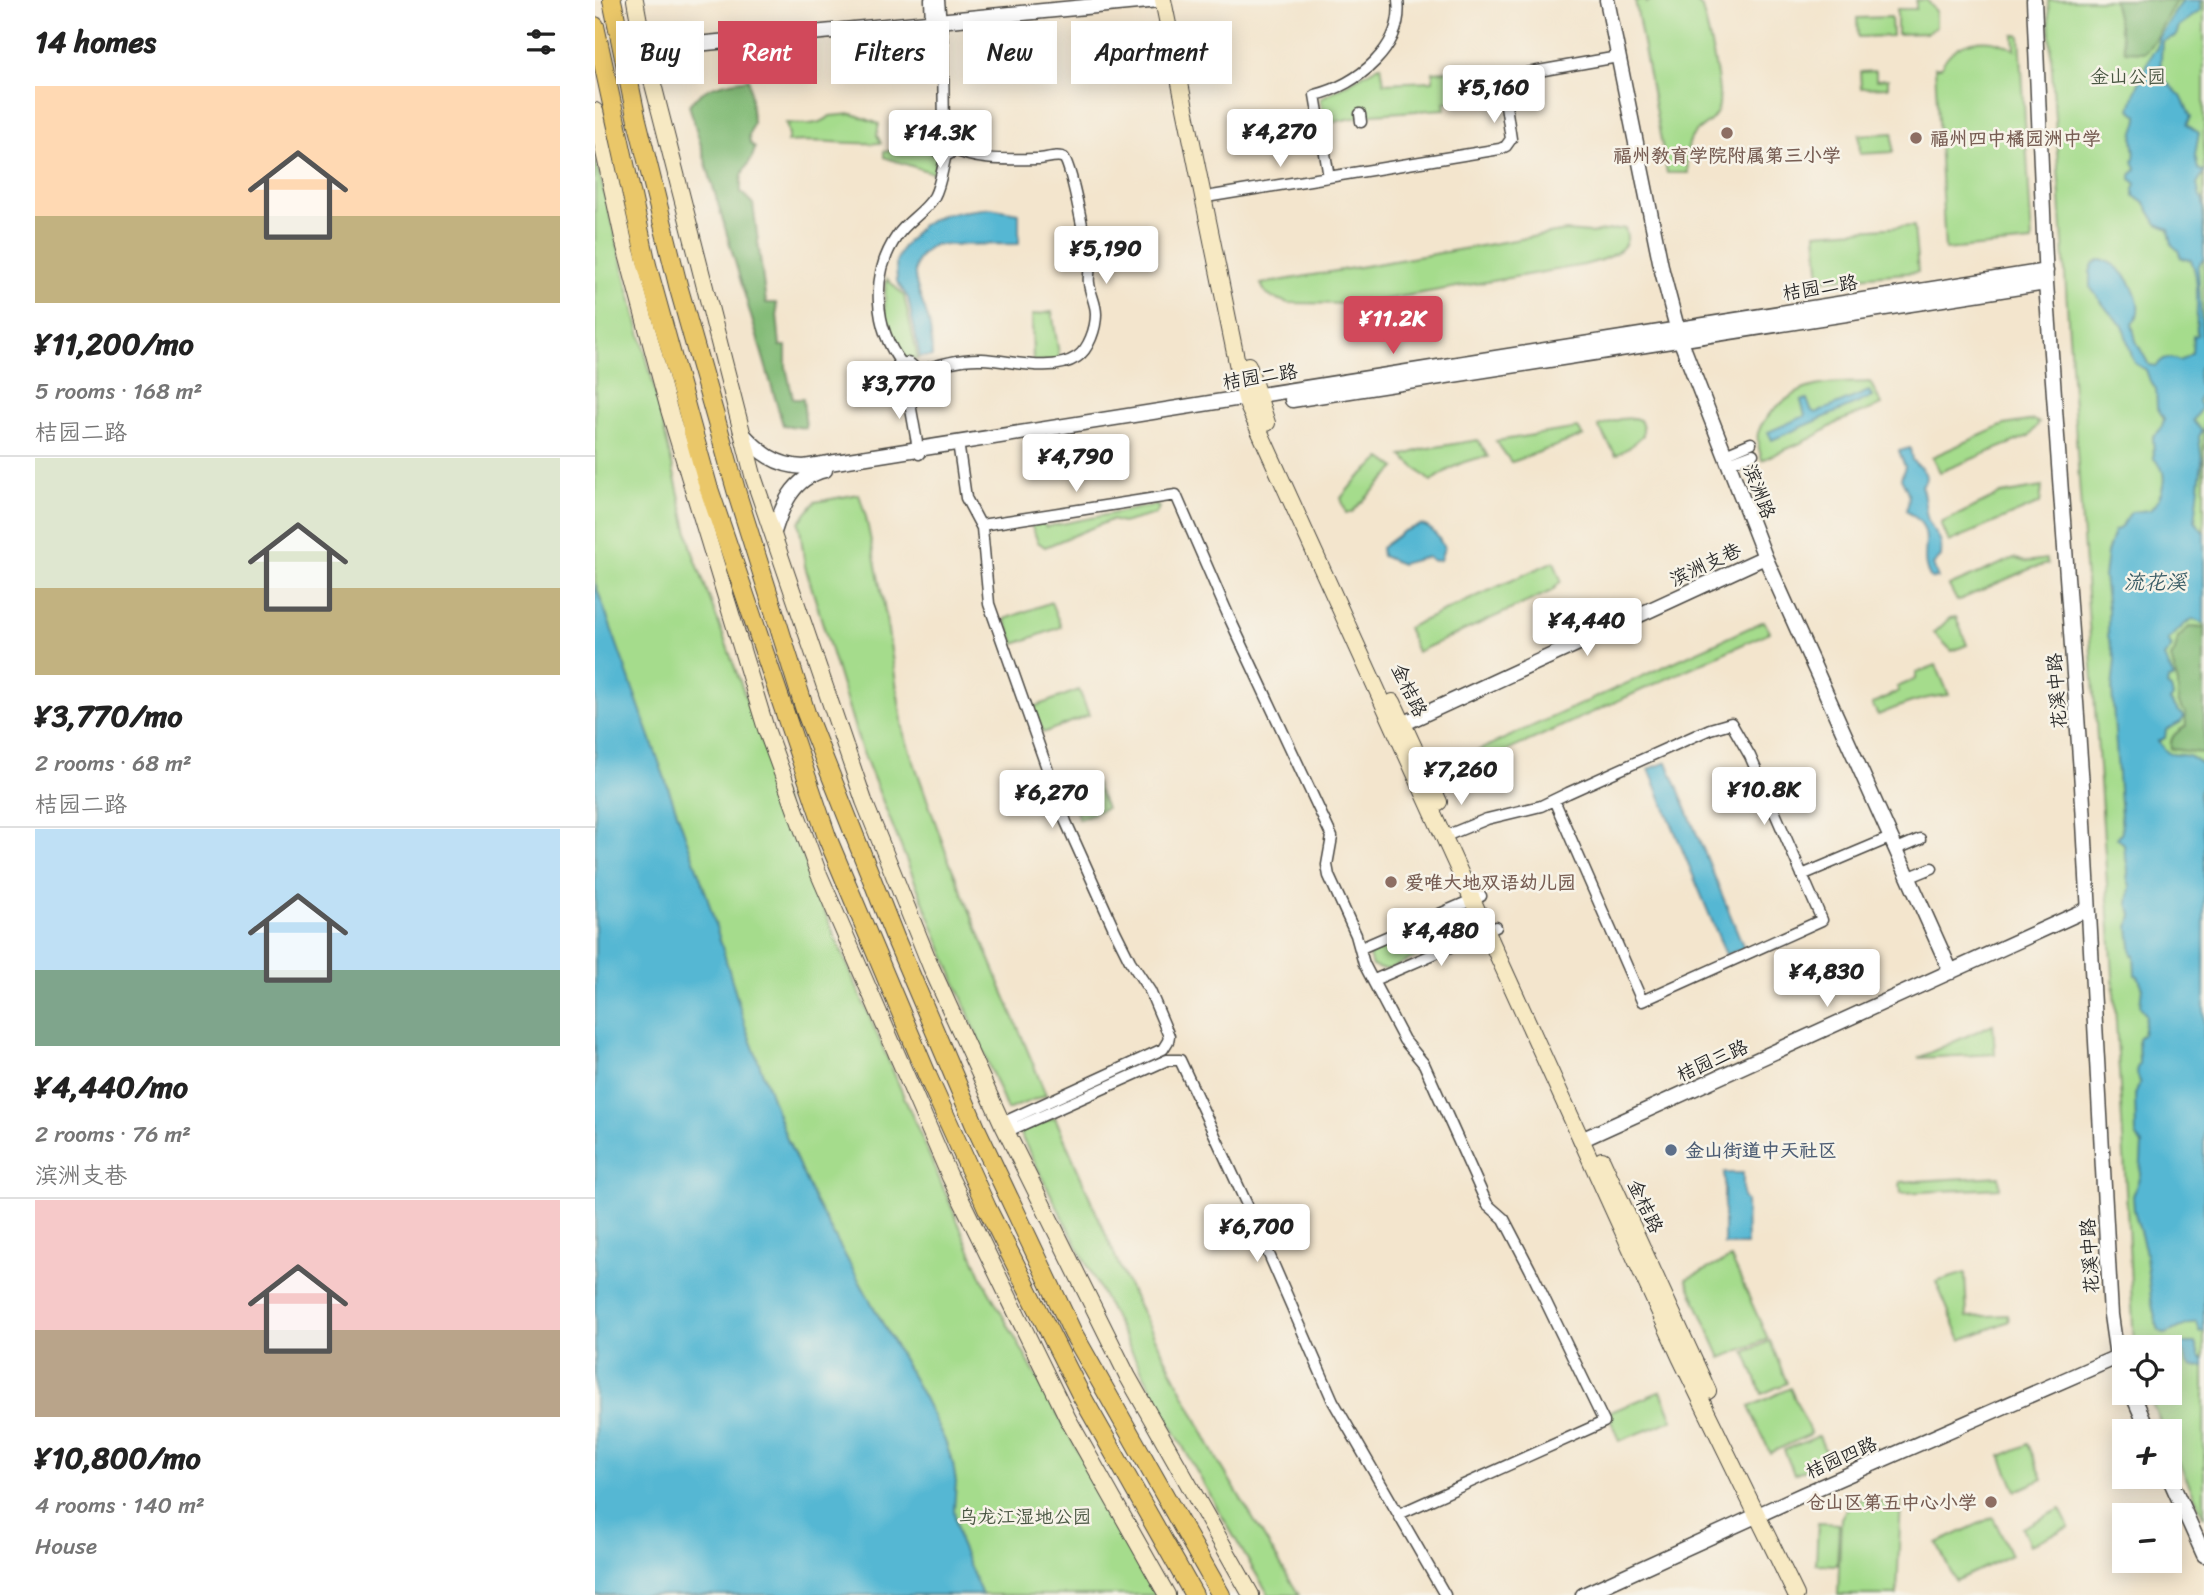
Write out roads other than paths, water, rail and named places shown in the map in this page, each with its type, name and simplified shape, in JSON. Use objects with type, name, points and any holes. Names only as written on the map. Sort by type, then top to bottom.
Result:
[{"type":"highway","points":[[612,0],[636,116],[679,289],[738,497],[806,713],[896,940],[975,1128],[1073,1333],[1221,1595]]},
{"type":"highway","points":[[595,26],[647,265],[708,486],[827,837],[927,1077],[987,1208],[1081,1395],[1194,1595]]},
{"type":"main road","points":[[635,0],[639,21]]},
{"type":"main road","points":[[1161,0],[1252,401]]},
{"type":"main road","name":"金桔路","points":[[1174,0],[1252,401],[1476,898],[1760,1514],[1807,1595]]},
{"type":"main road","points":[[653,84],[741,431],[773,536],[864,801],[931,967],[1004,1128],[1128,1377],[1251,1595]]},
{"type":"main road","points":[[595,111],[625,247],[669,410],[767,729],[818,872],[950,1177],[1068,1419],[1167,1595]]},
{"type":"main road","points":[[1760,1514],[1796,1595]]},
{"type":"street","points":[[930,0],[935,21]]},
{"type":"street","points":[[936,21],[939,0]]},
{"type":"street","points":[[949,22],[1161,0]]},
{"type":"street","points":[[1329,177],[1315,95],[1332,90],[1368,69],[1378,59],[1392,38],[1398,22],[1398,0]]},
{"type":"street","name":"滨洲路","points":[[1607,0],[1662,271],[1679,334],[1765,557],[1951,972]]},
{"type":"street","name":"花溪中路","points":[[2034,0],[2046,277],[2082,786],[2115,1335]]},
{"type":"street","points":[[704,44],[831,32]]},
{"type":"street","points":[[1212,196],[1500,149],[1511,139],[1504,92],[1511,81],[1527,73],[1618,57]]},
{"type":"street","points":[[918,452],[910,364],[902,365],[890,345],[878,304],[887,255],[896,237],[934,197],[950,152],[952,140],[944,137],[940,84]]},
{"type":"street","points":[[911,377],[966,360],[986,359],[1026,366],[1067,361],[1077,358],[1083,352],[1095,322],[1089,267],[1072,177],[1066,160],[1061,157],[984,157],[950,152]]},
{"type":"street","name":"桔园二路","points":[[741,431],[756,448],[777,462],[794,467],[814,466],[959,446],[2046,277]]},
{"type":"street","points":[[959,446],[965,498],[981,525],[989,604],[1066,822],[1115,931],[1130,961],[1150,991],[1169,1036],[1163,1049],[1004,1128]]},
{"type":"street","points":[[1727,459],[1752,448]]},
{"type":"street","name":"桔园二路","points":[[773,536],[786,499],[809,476],[918,452]]},
{"type":"street","points":[[981,525],[1176,495],[1229,617],[1332,837],[1327,865],[1329,876],[1361,948],[1364,964],[1405,1040],[1424,1064],[1487,1204],[1504,1219],[1604,1422],[1399,1514]]},
{"type":"street","name":"滨洲支巷","points":[[1398,726],[1765,557]]},
{"type":"street","points":[[1448,835],[1487,819],[1555,800],[1710,729],[1731,723],[1750,756],[1822,920],[1641,1001],[1555,800]]},
{"type":"street","points":[[1802,876],[1895,843],[1920,839]]},
{"type":"street","points":[[1910,877],[1932,867]]},
{"type":"street","points":[[1361,948],[1476,898]]},
{"type":"street","name":"桔园三路","points":[[1586,1138],[2088,909]]},
{"type":"street","points":[[1374,980],[1491,930]]},
{"type":"street","points":[[1004,1128],[1167,1060],[1180,1060],[1333,1401],[1445,1595]]},
{"type":"street","name":"桔园四路","points":[[1583,1595],[2112,1359]]},
{"type":"street","points":[[2174,1489],[2204,1556]]},
{"type":"water","name":"流花溪","points":[[2183,0],[2203,0],[2200,2],[2200,11],[2179,26],[2176,36],[2162,41],[2160,76],[2181,96],[2191,117],[2187,125],[2199,133],[2195,155],[2198,169],[2204,172],[2197,184],[2203,200],[2204,258],[2198,267],[2204,361],[2199,368],[2198,382],[2202,390],[2198,401],[2201,408],[2193,421],[2202,431],[2199,437],[2202,461],[2195,521],[2204,533],[2204,624],[2193,619],[2168,640],[2172,647],[2164,657],[2174,678],[2168,679],[2167,686],[2173,697],[2170,701],[2184,717],[2181,722],[2166,730],[2165,738],[2158,741],[2169,753],[2190,757],[2204,765],[2204,788],[2201,788],[2199,794],[2204,840],[2204,1331],[2200,1332],[2197,1322],[2165,1334],[2159,1330],[2156,1322],[2145,1249],[2134,1210],[2133,1196],[2140,1175],[2142,1145],[2136,1135],[2135,1094],[2140,1082],[2136,1071],[2139,1063],[2138,1038],[2143,1034],[2146,1015],[2140,1006],[2142,986],[2135,975],[2132,955],[2128,866],[2124,844],[2117,838],[2122,832],[2112,690],[2115,659],[2108,636],[2104,577],[2107,553],[2114,531],[2120,528],[2131,512],[2150,510],[2159,498],[2164,477],[2154,459],[2153,437],[2161,429],[2164,419],[2157,407],[2156,389],[2146,370],[2135,363],[2123,326],[2090,287],[2090,272],[2093,264],[2099,260],[2108,262],[2117,267],[2132,285],[2138,306],[2137,316],[2132,324],[2136,341],[2149,365],[2157,366],[2167,358],[2180,361],[2192,353],[2193,336],[2197,335],[2197,287],[2191,260],[2181,258],[2172,245],[2169,229],[2157,224],[2145,204],[2134,196],[2136,184],[2131,179],[2136,169],[2133,161],[2133,139],[2138,115],[2130,109],[2152,53],[2157,48],[2158,38]]},
{"type":"water","points":[[990,208],[1019,213],[1019,244],[934,245],[918,260],[915,279],[928,319],[932,352],[932,357],[920,357],[908,298],[897,282],[896,262],[902,248],[922,225],[944,214]]},
{"type":"water","points":[[1869,391],[1872,397],[1772,440],[1768,432],[1805,416],[1801,401],[1807,399],[1811,410],[1816,413]]},
{"type":"water","points":[[1910,448],[1912,460],[1926,475],[1921,486],[1927,516],[1941,543],[1941,557],[1933,565],[1938,578],[1931,579],[1927,572],[1925,531],[1919,520],[1906,510],[1909,498],[1901,478],[1905,467],[1899,451]]},
{"type":"water","points":[[1421,525],[1432,531],[1442,544],[1444,548],[1440,560],[1434,561],[1427,557],[1401,564],[1382,556],[1381,548],[1404,531]]},
{"type":"water","points":[[595,583],[707,896],[745,1025],[787,1139],[815,1201],[945,1441],[956,1482],[954,1510],[959,1541],[982,1595],[595,1595]]},
{"type":"water","points":[[1667,762],[1744,948],[1726,955],[1649,769]]},
{"type":"water","points":[[1724,1173],[1743,1173],[1747,1245],[1724,1245]]},
{"type":"water","points":[[2195,1343],[2204,1360],[2204,1366],[2193,1367],[2187,1363],[2182,1344]]},
{"type":"place","name":"福州教育学院附属第三小学","points":[[1727,133]]},
{"type":"place","name":"福州四中橘园洲中学","points":[[1916,138]]},
{"type":"place","name":"爱唯大地双语幼儿园","points":[[1391,882]]},
{"type":"place","name":"金山街道中天社区","points":[[1671,1150]]},
{"type":"place","name":"仓山区第五中心小学","points":[[1991,1502]]},
{"type":"park label","name":"金山公园","points":[[2128,76]]},
{"type":"park label","name":"乌龙江湿地公园","points":[[1025,1516]]}]
